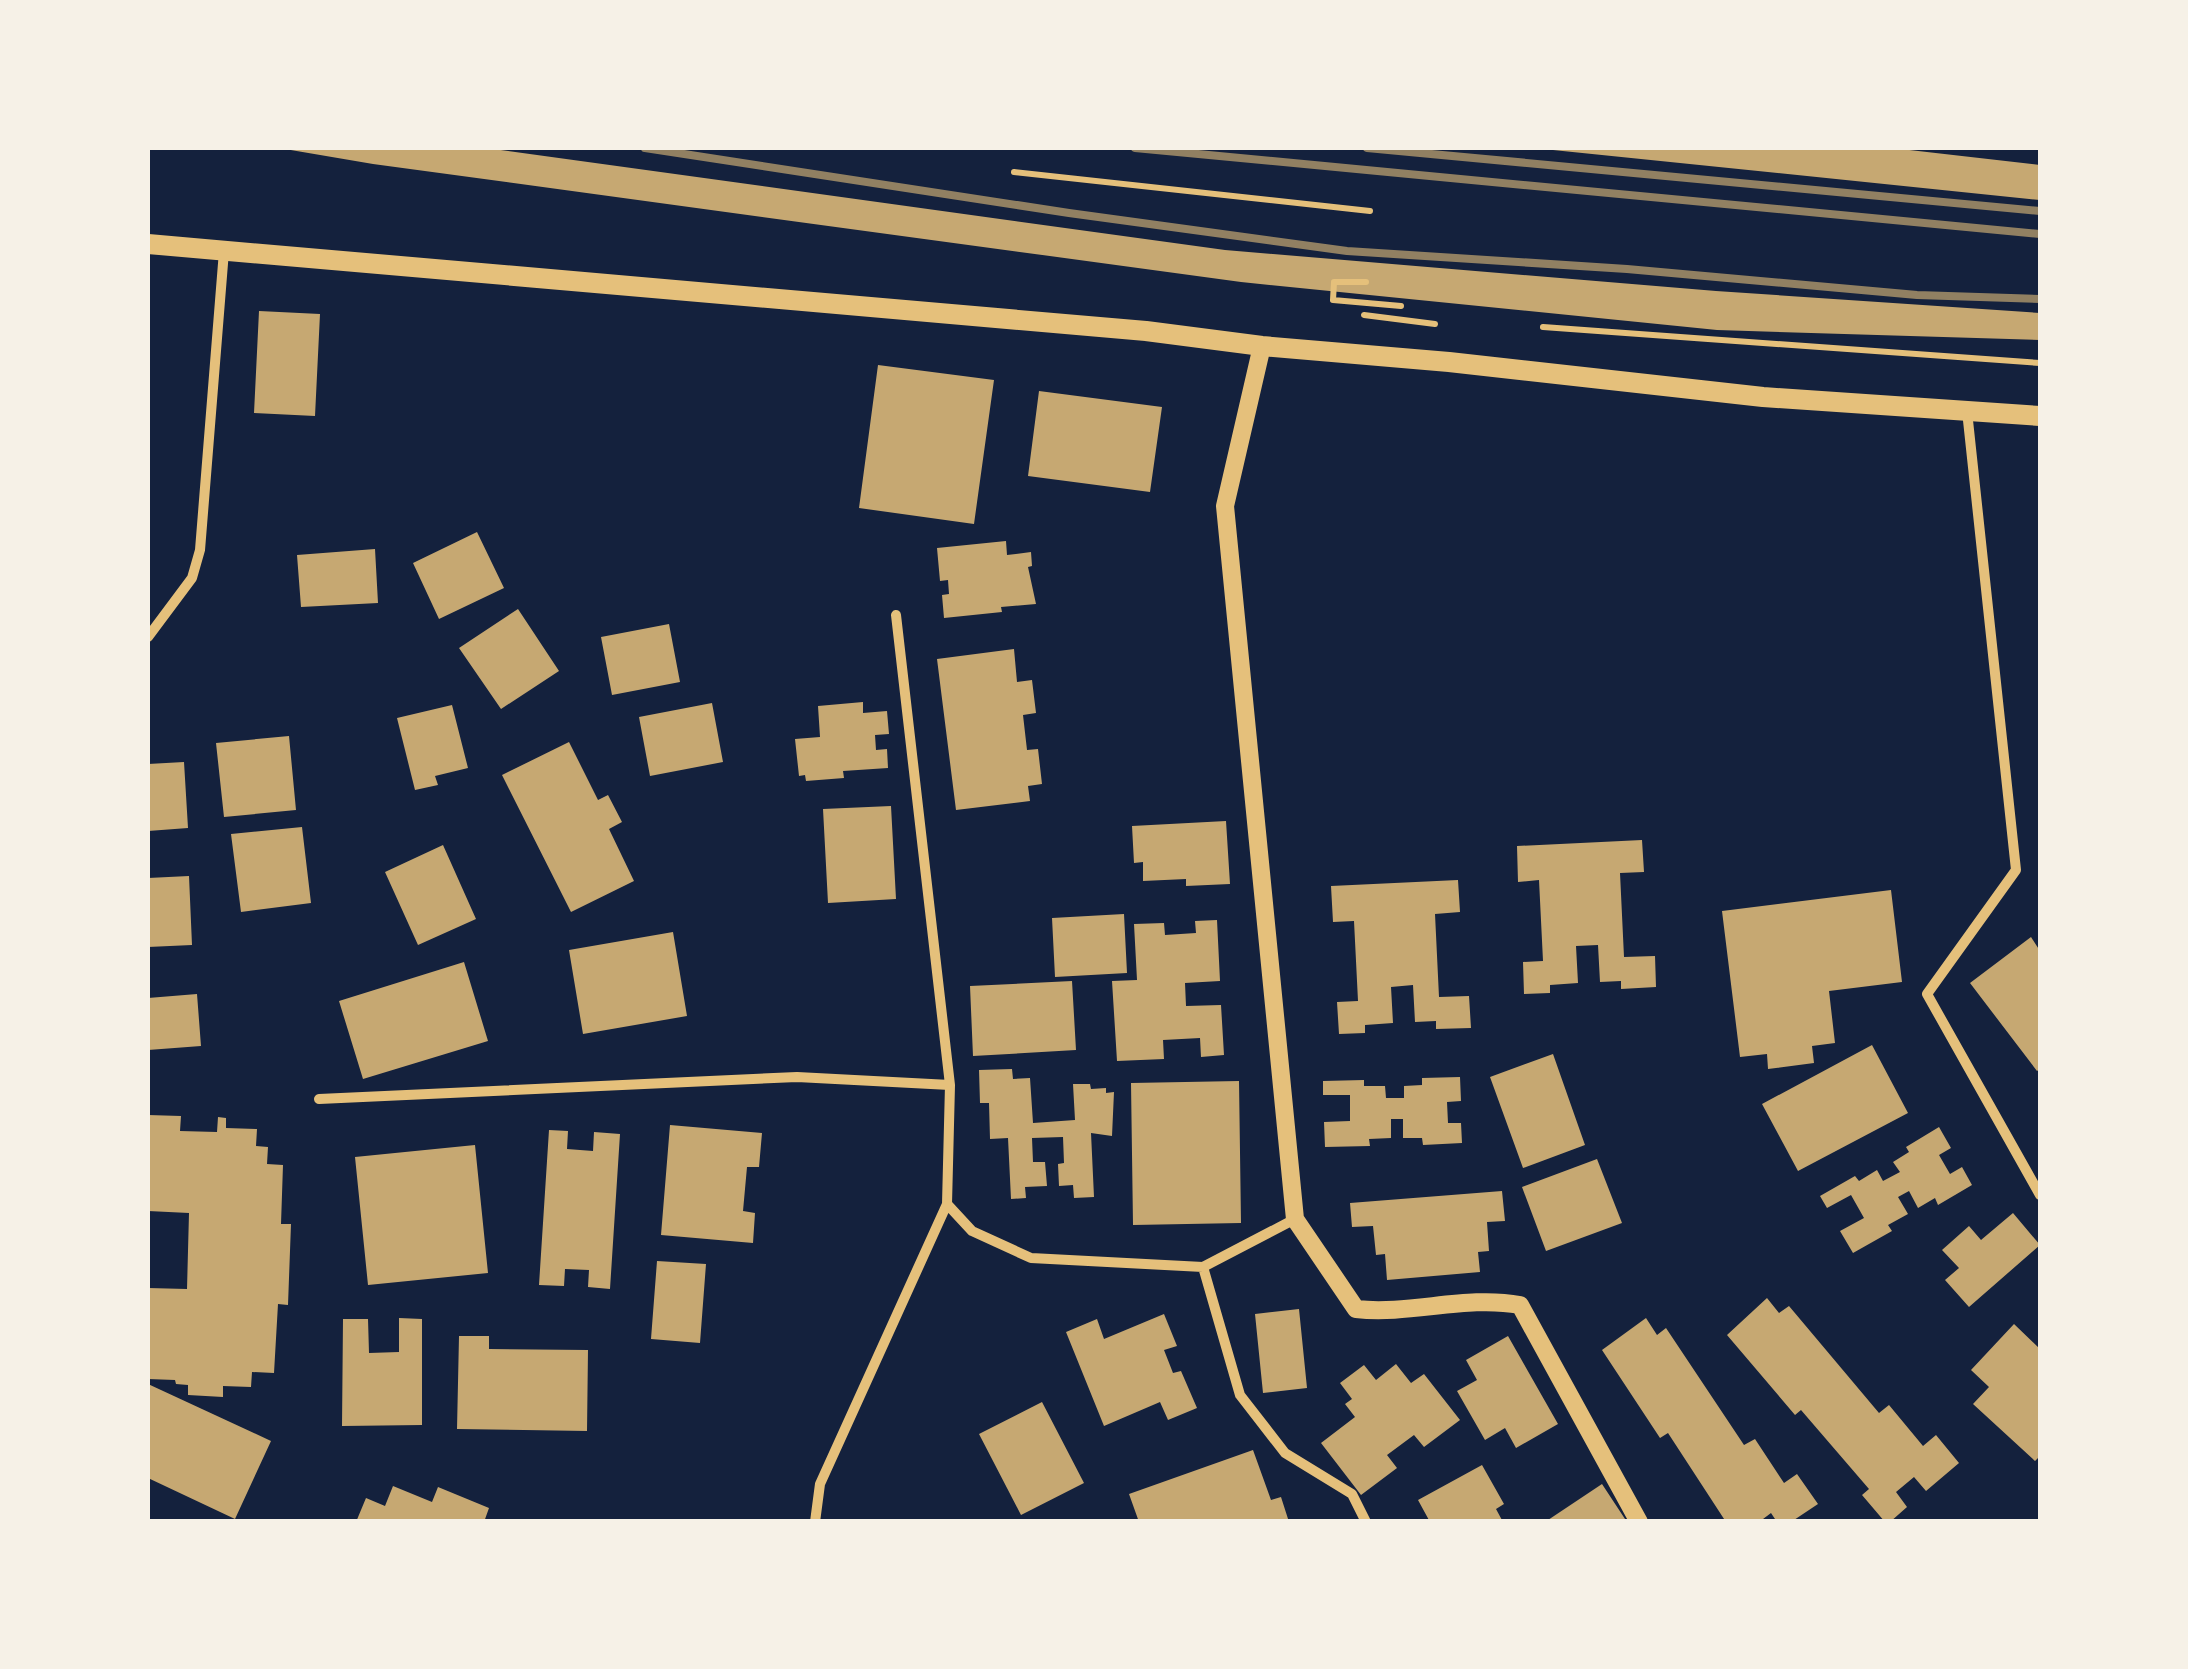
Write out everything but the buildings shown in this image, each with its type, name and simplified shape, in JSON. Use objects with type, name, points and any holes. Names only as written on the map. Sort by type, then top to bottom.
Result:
[{"type":"main road","points":[[148,244],[1146,330],[1262,346],[1450,362],[1763,397],[2040,416]]},
{"type":"street","points":[[148,637],[192,578],[200,550],[224,251]]},
{"type":"street","points":[[1262,346],[1224,506],[1295,1219],[1356,1309],[1379,1312],[1495,1300],[1520,1305],[1639,1522]]},
{"type":"street","points":[[1967,411],[2016,870],[1927,994],[2040,1194]]},
{"type":"street","points":[[815,1522],[820,1484],[948,1204],[950,1085],[896,615]]},
{"type":"street","points":[[319,1098],[797,1077],[950,1085]]},
{"type":"street","points":[[948,1204],[972,1231],[1031,1258],[1203,1267],[1295,1219]]},
{"type":"street","points":[[1203,1267],[1240,1394],[1285,1453],[1352,1494],[1366,1522]]},
{"type":"path","points":[[1014,172],[1370,211]]},
{"type":"path","points":[[1366,282],[1334,282],[1333,300],[1401,306]]},
{"type":"path","points":[[1364,315],[1436,324]]},
{"type":"path","points":[[1543,328],[2040,363]]},
{"type":"railway","points":[[645,148],[1347,251],[1627,269],[1917,295],[2040,299]]},
{"type":"railway","points":[[1135,148],[2040,234]]},
{"type":"railway","points":[[1367,148],[2040,211]]}]
